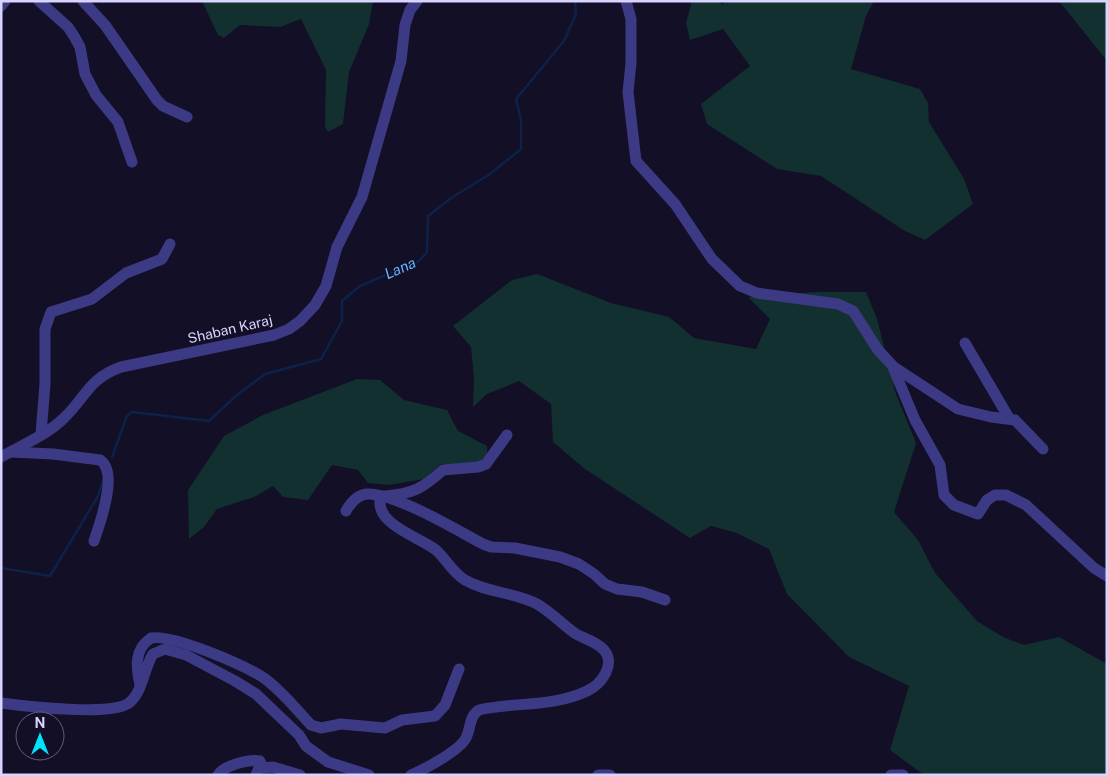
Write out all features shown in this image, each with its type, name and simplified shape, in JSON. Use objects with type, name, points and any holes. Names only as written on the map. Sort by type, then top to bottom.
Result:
[{"type":"street","points":[[1,6],[5,1]]},
{"type":"street","points":[[38,1],[68,27],[74,36],[80,47],[85,74],[96,95],[118,122],[132,162]]},
{"type":"street","points":[[84,1],[105,25],[163,106],[187,117]]},
{"type":"street","name":"Shaban Karaj","points":[[5,455],[64,419],[90,385],[104,373],[121,367],[274,335],[289,329],[310,312],[326,286],[337,247],[362,197],[397,78],[405,25],[410,10],[417,1]]},
{"type":"street","points":[[626,1],[631,19],[631,63],[628,92],[636,161],[675,204],[712,259],[740,286],[757,293],[848,307],[854,311],[878,350],[892,365],[958,409],[991,417],[1015,420],[1043,449]]},
{"type":"street","points":[[41,434],[45,384],[45,329],[51,312],[92,299],[122,276],[162,259],[170,244]]},
{"type":"street","points":[[965,343],[1009,418]]},
{"type":"street","points":[[892,365],[915,420],[940,465],[944,495],[947,500],[961,509],[978,514],[987,500],[995,495],[1014,498],[1026,505],[1094,568],[1107,576]]},
{"type":"street","points":[[346,511],[350,503],[358,497],[368,494],[381,496],[400,495],[431,482],[443,470],[478,467],[486,464],[493,457],[506,434]]},
{"type":"street","points":[[5,455],[53,454],[100,460],[105,464],[109,473],[105,505],[94,541]]},
{"type":"street","points":[[381,496],[422,512],[483,544],[560,557],[579,564],[605,584],[665,600]]},
{"type":"street","points":[[381,496],[380,508],[383,515],[411,537],[429,545],[463,579],[474,585],[536,604],[578,635],[597,644],[608,655],[609,660],[606,673],[596,686],[571,698],[479,710],[472,716],[467,737],[463,742],[421,771],[411,775]]},
{"type":"street","points":[[140,685],[137,666],[140,650],[152,638],[166,638],[242,666],[263,678],[281,692],[311,725],[317,727],[341,724],[385,728],[402,720],[435,716],[445,705],[459,669]]},
{"type":"street","points":[[1,703],[39,708],[119,708],[130,703],[140,685],[151,657],[157,652],[165,650],[186,656],[256,694],[299,735],[306,746],[328,762],[368,775]]},
{"type":"street","points":[[218,775],[223,769],[254,760],[260,761],[259,771],[272,767],[300,775]]},
{"type":"street","points":[[598,775],[610,775]]},
{"type":"street","points":[[891,775],[903,775]]},
{"type":"green space","points":[[202,1],[373,1],[369,24],[349,72],[343,124],[328,132],[325,127],[326,70],[301,19],[280,27],[240,25],[224,38],[218,35]]},
{"type":"green space","points":[[692,1],[721,1],[721,5],[726,1],[874,1],[866,16],[851,69],[920,89],[928,103],[929,122],[964,179],[973,204],[925,240],[905,231],[821,176],[777,169],[707,124],[701,104],[750,66],[723,29],[690,40],[686,23]]},
{"type":"green space","points":[[1058,1],[1107,1],[1107,61],[1064,7]]},
{"type":"green space","points":[[537,274],[611,303],[669,317],[694,338],[756,349],[770,319],[748,297],[814,292],[866,292],[877,319],[896,394],[916,443],[894,512],[918,540],[935,573],[977,621],[1003,637],[1024,645],[1059,637],[1107,664],[1107,775],[924,775],[890,750],[909,686],[849,657],[787,594],[769,549],[737,533],[711,526],[690,538],[585,469],[553,442],[551,404],[519,381],[487,394],[473,407],[474,379],[471,347],[453,326],[512,280]]},
{"type":"green space","points":[[357,379],[380,380],[404,400],[447,410],[458,431],[487,446],[487,457],[474,464],[441,464],[424,479],[389,485],[368,483],[358,470],[332,465],[308,500],[283,497],[273,486],[254,497],[217,509],[204,527],[189,539],[188,490],[224,436],[263,415]]},
{"type":"waterway","name":"Lana","points":[[112,457],[127,416],[132,412],[209,421],[237,395],[265,374],[321,359],[342,321],[342,301],[360,286],[419,261],[427,252],[428,216],[451,198],[490,174],[521,149],[521,120],[516,99],[564,41],[576,14],[575,1]]},
{"type":"waterway","points":[[1,568],[50,576],[98,496],[103,481]]}]
